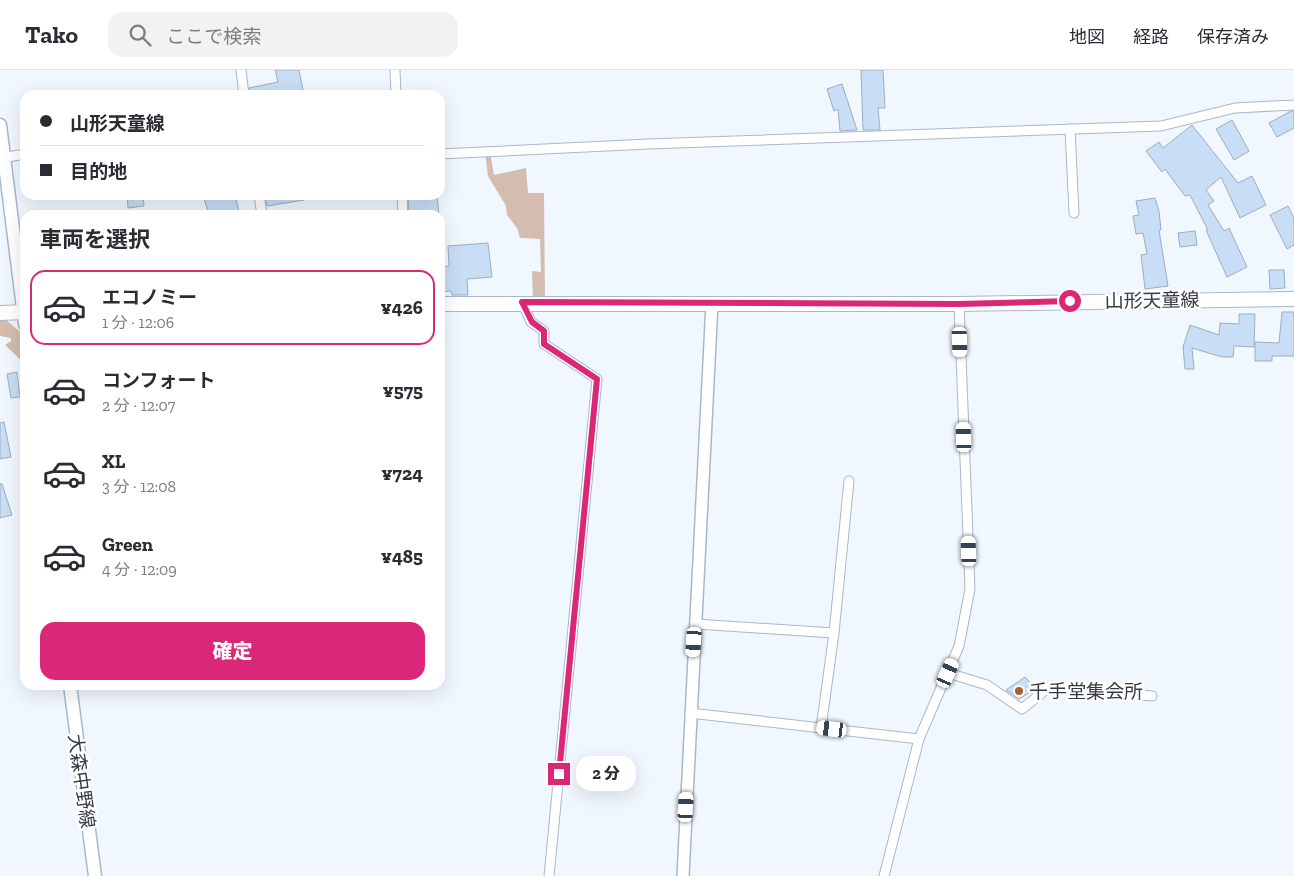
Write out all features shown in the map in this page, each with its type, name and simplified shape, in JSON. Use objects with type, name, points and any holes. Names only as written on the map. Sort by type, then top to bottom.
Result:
[{"type":"main road","points":[[0,125],[2,158],[20,282]]},
{"type":"main road","name":"山形天童線","points":[[445,304],[522,302],[959,304],[1294,299]]},
{"type":"main road","points":[[0,313],[20,315]]},
{"type":"main road","name":"大森中野線","points":[[71,690],[95,876]]},
{"type":"street","points":[[241,70],[243,90]]},
{"type":"street","points":[[395,70],[396,90]]},
{"type":"street","points":[[445,154],[648,144],[1161,126],[1235,108],[1294,105]]},
{"type":"street","points":[[1070,129],[1074,213]]},
{"type":"street","points":[[2,158],[20,155]]},
{"type":"street","points":[[522,302],[532,322],[544,331],[544,344],[597,379],[548,876]]},
{"type":"street","points":[[684,876],[690,712],[712,303]]},
{"type":"street","points":[[884,876],[919,739],[960,646],[970,589],[959,304]]},
{"type":"street","points":[[821,728],[834,634],[849,482]]},
{"type":"street","points":[[696,624],[834,634]]},
{"type":"street","points":[[948,673],[987,685],[1022,710],[1049,687],[1152,696]]},
{"type":"street","points":[[690,712],[919,739]]},
{"type":"shaded area","points":[[485,152],[490,152],[494,175],[526,168],[528,193],[544,193],[545,302],[533,302],[532,271],[541,272],[540,239],[520,238],[517,228],[507,215],[506,206],[488,176]]},
{"type":"shaded area","points":[[0,320],[6,320],[20,332],[20,359],[5,345],[11,341],[11,338],[0,336]]},
{"type":"building","points":[[275,70],[299,70],[303,90],[249,90],[249,88],[278,82]]},
{"type":"building","points":[[861,70],[883,70],[885,108],[878,108],[880,130],[863,130]]},
{"type":"building","points":[[842,84],[857,130],[840,131],[838,109],[834,111],[827,89]]},
{"type":"building","points":[[1294,111],[1294,128],[1277,137],[1269,123]]},
{"type":"building","points":[[1232,120],[1249,151],[1234,160],[1216,129]]},
{"type":"building","points":[[1192,125],[1238,183],[1252,176],[1266,205],[1240,218],[1221,177],[1206,190],[1214,201],[1208,205],[1224,231],[1229,228],[1247,267],[1227,277],[1206,230],[1208,230],[1190,195],[1185,196],[1165,169],[1162,172],[1146,151],[1159,142],[1163,148]]},
{"type":"building","points":[[1155,198],[1159,211],[1161,230],[1159,230],[1168,286],[1145,289],[1141,255],[1147,254],[1143,233],[1136,234],[1133,216],[1139,215],[1136,201]]},
{"type":"building","points":[[127,200],[143,200],[144,206],[128,208]]},
{"type":"building","points":[[204,200],[236,200],[239,210],[208,210]]},
{"type":"building","points":[[266,200],[304,200],[267,206]]},
{"type":"building","points":[[408,200],[438,200],[438,210],[409,210]]},
{"type":"building","points":[[1288,206],[1294,218],[1294,245],[1287,249],[1270,215]]},
{"type":"building","points":[[1195,231],[1197,245],[1180,247],[1178,233]]},
{"type":"building","points":[[488,243],[492,277],[467,279],[468,295],[452,295],[451,291],[445,292],[445,266],[449,266],[448,246]]},
{"type":"building","points":[[1269,270],[1284,270],[1285,288],[1270,289]]},
{"type":"building","points":[[1282,312],[1294,312],[1294,356],[1272,356],[1272,361],[1255,361],[1255,342],[1279,343]]},
{"type":"building","points":[[1239,314],[1255,314],[1254,347],[1234,346],[1233,357],[1222,357],[1192,348],[1194,369],[1185,369],[1183,347],[1190,325],[1219,335],[1220,323],[1239,324]]},
{"type":"building","points":[[17,372],[20,397],[11,398],[7,374]]},
{"type":"building","points":[[4,422],[11,457],[0,459],[0,423]]},
{"type":"building","points":[[0,484],[2,484],[12,515],[0,518]]},
{"type":"building","name":"千手堂集会所","points":[[1025,677],[1036,689],[1019,699],[1006,690]]},
{"type":"place","name":"千手堂集会所","points":[[1019,691]]},
{"type":"route","points":[[559,774],[597,379],[544,344],[544,331],[532,322],[522,302],[959,304],[1070,301]]}]
